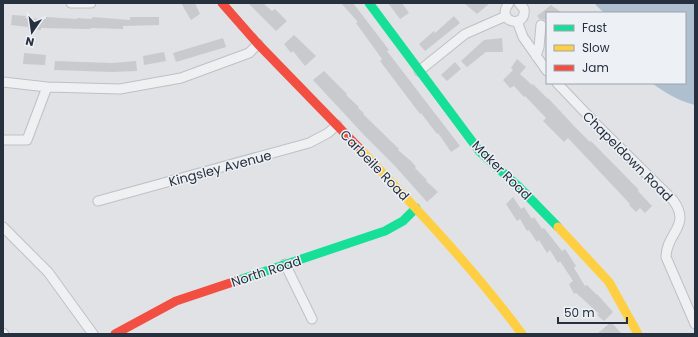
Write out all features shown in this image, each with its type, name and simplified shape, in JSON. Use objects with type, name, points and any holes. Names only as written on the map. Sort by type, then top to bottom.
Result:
[{"type":"street","points":[[71,3],[91,3]]},
{"type":"street","name":"Carbeile Road","points":[[222,3],[258,44],[416,208],[498,302],[522,334]]},
{"type":"street","name":"Maker Road","points":[[368,3],[480,152],[518,186],[600,270],[609,282],[638,334]]},
{"type":"street","points":[[509,3],[505,10],[506,16],[511,21],[517,21],[522,18],[524,12],[522,6],[518,3]]},
{"type":"street","points":[[419,71],[465,34],[506,16]]},
{"type":"street","points":[[517,21],[523,38],[546,70]]},
{"type":"street","points":[[536,56],[541,25]]},
{"type":"street","points":[[3,82],[47,87],[120,89],[181,78],[250,53],[258,44]]},
{"type":"street","name":"Chapeldown Road","points":[[558,84],[673,200],[678,207],[680,215],[679,224],[666,249],[666,257],[695,324]]},
{"type":"street","points":[[3,140],[26,140],[47,87]]},
{"type":"street","name":"Kingsley Avenue","points":[[98,201],[309,143],[328,133],[337,125]]},
{"type":"street","name":"North Road","points":[[115,334],[131,330],[176,301],[385,231],[403,221],[416,208]]},
{"type":"street","points":[[3,227],[48,272],[93,334]]},
{"type":"street","points":[[285,264],[312,319]]},
{"type":"water","points":[[594,3],[695,3],[695,105],[672,96],[653,84],[686,84],[686,12],[603,12]]},
{"type":"building","points":[[181,3],[195,3],[200,14],[191,20]]},
{"type":"building","points":[[248,3],[263,3],[272,11],[275,9],[287,21],[276,31]]},
{"type":"building","points":[[341,3],[353,3],[389,50],[387,51],[460,146],[451,152],[438,133],[437,134],[421,113],[420,114],[380,61],[382,59],[356,23],[358,22]]},
{"type":"building","points":[[388,3],[402,3],[409,13],[400,19]]},
{"type":"building","points":[[464,3],[490,3],[477,14]]},
{"type":"building","points":[[551,5],[561,12],[546,12],[546,23],[545,20],[540,19],[537,16]]},
{"type":"building","points":[[12,15],[26,16],[25,18],[46,19],[46,17],[92,19],[92,17],[130,20],[130,17],[159,17],[159,25],[123,26],[123,29],[41,28],[41,30],[11,25]]},
{"type":"building","points":[[454,16],[460,23],[425,51],[419,44],[434,31],[435,33]]},
{"type":"building","points":[[294,35],[316,56],[305,66],[293,51],[291,53],[284,44]]},
{"type":"building","points":[[223,38],[226,47],[176,62],[173,53]]},
{"type":"building","points":[[502,38],[503,52],[486,52],[467,67],[461,61],[484,40]]},
{"type":"building","points":[[164,52],[166,61],[144,65],[143,56]]},
{"type":"building","points":[[24,53],[46,55],[45,65],[23,64]]},
{"type":"building","points":[[517,59],[526,67],[520,74],[548,98],[639,190],[638,191],[652,206],[645,213],[640,208],[636,212],[568,138],[564,142],[543,121],[546,118],[525,96],[524,97],[514,86],[510,88],[503,80],[513,70],[511,68]]},
{"type":"building","points":[[55,61],[112,63],[136,61],[137,71],[112,72],[54,70]]},
{"type":"building","points":[[455,62],[461,69],[447,81],[441,75]]},
{"type":"building","points":[[324,71],[359,107],[358,108],[364,113],[363,114],[399,149],[398,150],[411,161],[416,167],[415,168],[427,180],[426,181],[438,192],[427,202],[313,80]]},
{"type":"building","points":[[513,197],[521,209],[524,207],[532,219],[534,217],[542,229],[544,228],[562,251],[565,249],[576,266],[574,268],[585,286],[587,285],[597,294],[613,312],[604,321],[597,315],[599,314],[584,300],[576,293],[574,294],[569,284],[573,281],[560,261],[558,263],[550,250],[547,253],[539,240],[537,242],[529,230],[527,231],[520,219],[517,221],[506,204]]},
{"type":"building","points":[[611,322],[622,334],[597,334]]},
{"type":"traffic: fast","points":[[369,3],[480,152],[518,186],[558,227]]},
{"type":"traffic: fast","points":[[239,280],[385,231],[403,221],[416,208]]},
{"type":"traffic: slow","points":[[359,148],[464,262],[522,334]]},
{"type":"traffic: slow","points":[[558,227],[609,282],[638,334]]},
{"type":"traffic: jam","points":[[222,3],[258,44],[359,148]]},
{"type":"traffic: jam","points":[[115,334],[176,301],[239,280]]}]
